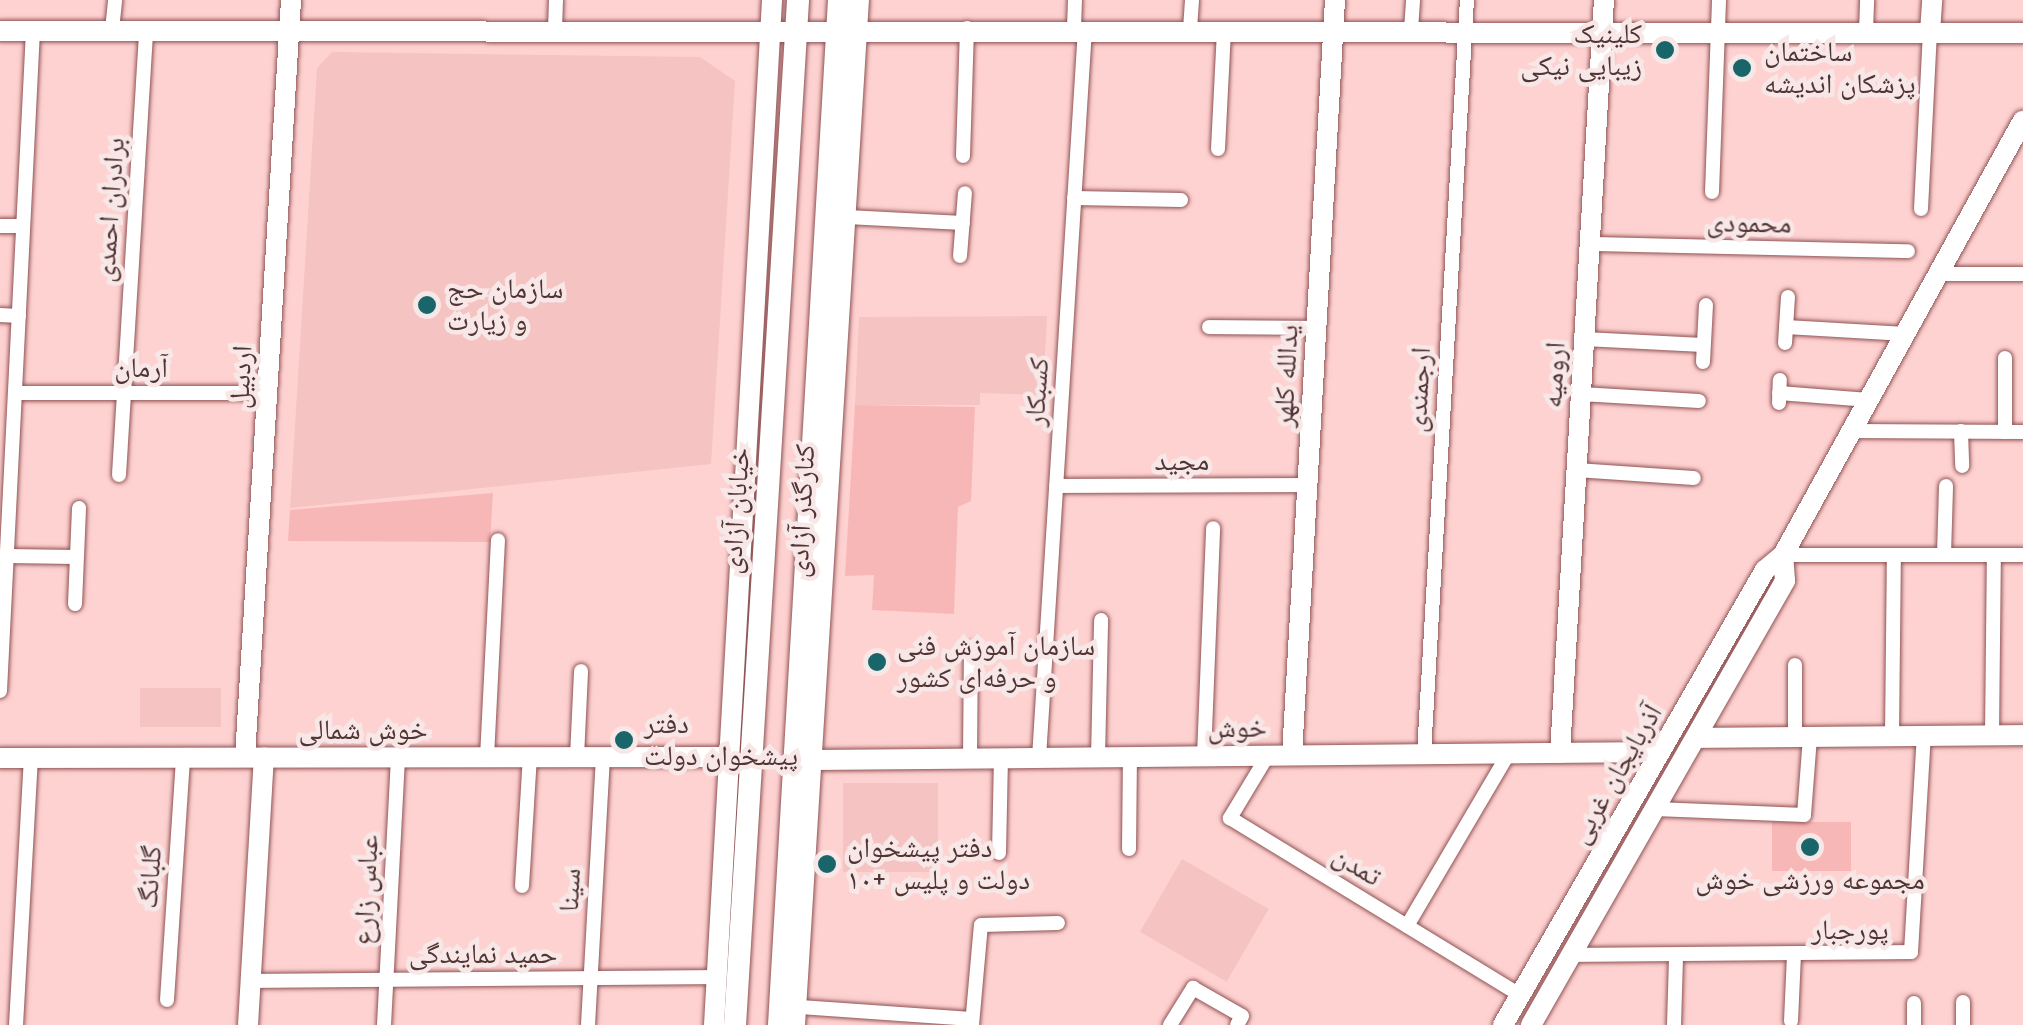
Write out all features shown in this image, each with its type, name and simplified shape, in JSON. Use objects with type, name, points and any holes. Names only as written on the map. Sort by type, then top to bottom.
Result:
[{"type":"main road","name":"اردبیل","points":[[248,1025],[268,393],[291,0]]},
{"type":"main road","points":[[714,1025],[726,757],[772,0]]},
{"type":"main road","name":"خیابان آزادی","points":[[734,1025],[798,0]]},
{"type":"main road","points":[[779,1025],[848,28],[839,0]]},
{"type":"main road","name":"کنارگذر آزادی","points":[[798,1016],[846,218],[848,28],[859,0]]},
{"type":"main road","name":"یدالله کلهر","points":[[1292,755],[1335,0]]},
{"type":"main road","name":"ارومیه","points":[[1560,753],[1604,0]]},
{"type":"main road","points":[[1930,32],[1932,0]]},
{"type":"main road","points":[[0,31],[1079,28],[2023,32]]},
{"type":"main road","name":"آذربایجان غربی","points":[[1503,1025],[1765,570],[1783,556],[2023,121]]},
{"type":"main road","name":"آذربایجان غربی","points":[[1531,1025],[1785,581],[1783,556]]},
{"type":"main road","points":[[1696,738],[2023,735]]},
{"type":"main road","name":"خوش","points":[[814,760],[1660,752]]},
{"type":"main road","name":"خوش شمالی","points":[[0,758],[726,757]]},
{"type":"street","points":[[112,30],[115,0]]},
{"type":"street","points":[[555,29],[556,0]]},
{"type":"street","name":"کسبکار","points":[[1040,758],[1074,198],[1079,28],[1076,0]]},
{"type":"street","points":[[1190,29],[1192,0]]},
{"type":"street","points":[[1411,30],[1413,0]]},
{"type":"street","name":"ارجمندی","points":[[1424,754],[1467,0]]},
{"type":"street","points":[[1712,192],[1719,0]]},
{"type":"street","points":[[1866,32],[1867,0]]},
{"type":"street","points":[[963,156],[967,28]]},
{"type":"street","points":[[1218,148],[1224,29]]},
{"type":"street","points":[[0,691],[7,556],[4,516],[15,393],[33,30]]},
{"type":"street","name":"برادران احمدی","points":[[119,475],[146,30]]},
{"type":"street","points":[[1921,210],[1930,32]]},
{"type":"street","points":[[960,256],[965,193]]},
{"type":"street","points":[[1074,198],[1181,200]]},
{"type":"street","points":[[846,218],[962,223]]},
{"type":"street","points":[[0,226],[23,226]]},
{"type":"street","name":"محمودی","points":[[1590,244],[1908,251]]},
{"type":"street","points":[[1938,274],[2023,274]]},
{"type":"street","points":[[1785,343],[1788,297]]},
{"type":"street","points":[[1702,362],[1706,305]]},
{"type":"street","points":[[0,315],[19,316]]},
{"type":"street","points":[[1210,327],[1316,328]]},
{"type":"street","points":[[1786,327],[1906,334]]},
{"type":"street","points":[[1584,339],[1704,345]]},
{"type":"street","points":[[2005,358],[2006,432]]},
{"type":"street","points":[[1779,392],[1870,400]]},
{"type":"street","name":"آرمان","points":[[15,393],[268,393]]},
{"type":"street","points":[[1581,394],[1699,401]]},
{"type":"street","points":[[1852,431],[2023,432]]},
{"type":"street","points":[[1962,431],[1962,466]]},
{"type":"street","points":[[1576,470],[1694,478]]},
{"type":"street","name":"مجید","points":[[1056,486],[1308,486]]},
{"type":"street","points":[[1944,555],[1946,486]]},
{"type":"street","points":[[75,604],[78,508]]},
{"type":"street","points":[[1204,756],[1213,528]]},
{"type":"street","points":[[487,757],[498,540]]},
{"type":"street","points":[[1783,556],[2023,554]]},
{"type":"street","points":[[1892,736],[1894,555]]},
{"type":"street","points":[[1992,736],[1994,555]]},
{"type":"street","points":[[7,556],[76,557]]},
{"type":"street","points":[[1098,757],[1102,620]]},
{"type":"street","points":[[970,758],[971,650]]},
{"type":"street","points":[[1656,809],[1804,815],[1795,665]]},
{"type":"street","points":[[577,757],[581,671]]},
{"type":"street","name":"پورجبار","points":[[1570,955],[1900,956],[1915,948],[1924,736]]},
{"type":"street","points":[[1407,926],[1509,753]]},
{"type":"street","name":"تمدن","points":[[1268,755],[1230,818],[1520,995]]},
{"type":"street","name":"گلبانگ","points":[[167,1000],[183,757]]},
{"type":"street","name":"عباس زارع","points":[[384,1025],[398,757]]},
{"type":"street","points":[[522,886],[530,757]]},
{"type":"street","name":"سینا","points":[[588,1025],[603,757]]},
{"type":"street","points":[[1129,849],[1130,757]]},
{"type":"street","points":[[16,1025],[32,758]]},
{"type":"street","points":[[1000,853],[1001,758]]},
{"type":"street","points":[[798,1016],[972,1022],[980,925],[1058,923]]},
{"type":"street","points":[[1674,1025],[1676,956]]},
{"type":"street","points":[[1791,1021],[1794,956]]},
{"type":"street","name":"حمید نمایندگی","points":[[250,981],[715,977]]},
{"type":"street","points":[[1170,1025],[1193,988],[1242,1016],[1237,1025]]},
{"type":"street","points":[[1963,1002],[1963,1025]]},
{"type":"street","points":[[1914,1003],[1914,1025]]},
{"type":"shaded area","points":[[332,52],[700,57],[735,81],[711,464],[290,508],[317,68]]},
{"type":"shaded area","points":[[1047,316],[1043,395],[980,393],[980,405],[855,405],[859,317]]},
{"type":"shaded area","points":[[855,405],[975,407],[971,501],[958,507],[954,614],[872,610],[874,575],[845,576]]},
{"type":"shaded area","points":[[493,493],[490,542],[288,541],[290,510]]},
{"type":"shaded area","points":[[140,688],[221,688],[221,727],[140,727]]},
{"type":"shaded area","points":[[843,783],[938,783],[938,872],[843,872]]},
{"type":"shaded area","name":"مجموعه ورزشی خوش","points":[[1772,822],[1851,822],[1851,871],[1772,871]]},
{"type":"shaded area","points":[[1182,859],[1269,909],[1227,982],[1140,932]]},
{"type":"place","name":"کلینیک زیبایی نیکی","points":[[1665,50]]},
{"type":"place","name":"ساختمان پزشکان اندیشه","points":[[1742,68]]},
{"type":"place","name":"سازمان حج و زیارت","points":[[427,305]]},
{"type":"place","name":"سازمان آموزش فنی و حرفه‌ای کشور","points":[[877,662]]},
{"type":"place","name":"دفتر پیشخوان دولت","points":[[624,740]]},
{"type":"place","name":"مجموعه ورزشی خوش","points":[[1810,847]]},
{"type":"place","name":"دفتر پیشخوان دولت و پلیس +۱۰","points":[[827,864]]}]
